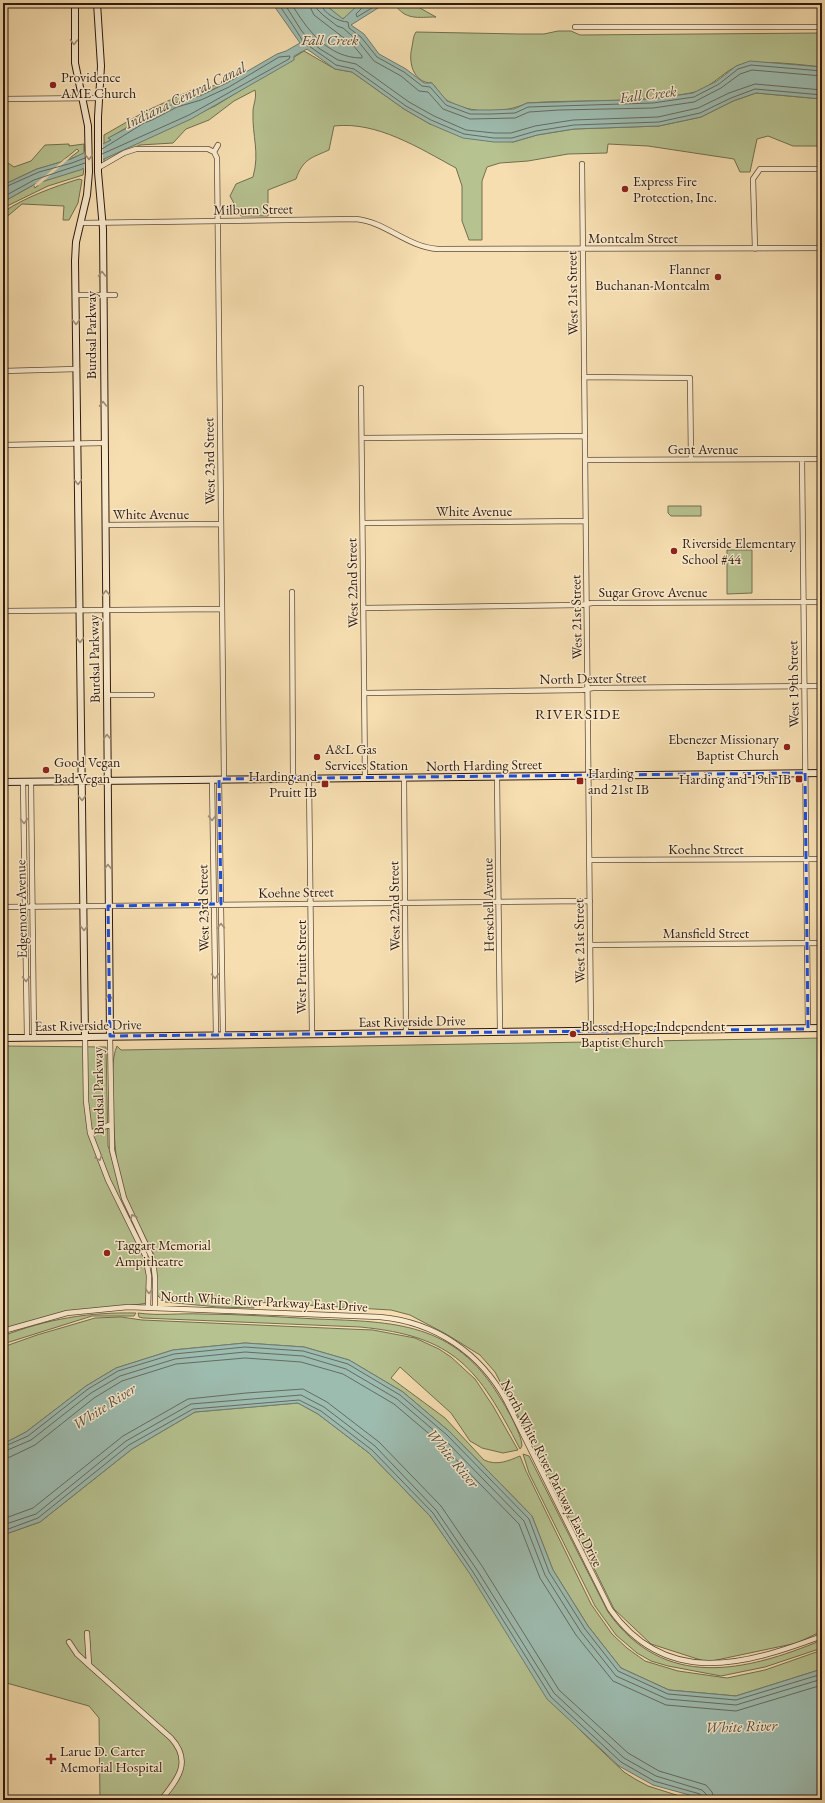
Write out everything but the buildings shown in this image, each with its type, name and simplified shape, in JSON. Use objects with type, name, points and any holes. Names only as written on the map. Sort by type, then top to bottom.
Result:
[{"type":"street","name":"Burdsal Parkway","points":[[74,3],[75,63],[87,120],[89,140],[87,196],[80,223],[75,254],[86,1100],[90,1133],[108,1180],[146,1257],[149,1276],[148,1307]]},
{"type":"street","name":"Burdsal Parkway","points":[[97,3],[101,66],[98,165],[102,224],[110,1124],[112,1150],[119,1183],[153,1260],[155,1278],[155,1307]]},
{"type":"street","points":[[575,27],[822,27]]},
{"type":"street","points":[[3,99],[99,98]]},
{"type":"street","points":[[98,165],[136,149],[208,149],[214,152],[218,145]]},
{"type":"street","name":"West 23rd Street","points":[[214,152],[217,158],[222,610],[221,904],[223,1035]]},
{"type":"street","name":"West 21st Street","points":[[582,164],[591,1030]]},
{"type":"street","points":[[755,249],[753,178],[756,173],[760,169],[822,169]]},
{"type":"street","name":"Milburn Street","points":[[80,223],[102,224],[361,219],[420,246]]},
{"type":"street","name":"Montcalm Street","points":[[420,246],[438,249],[822,248]]},
{"type":"street","points":[[76,295],[114,295]]},
{"type":"street","points":[[3,371],[77,369]]},
{"type":"street","points":[[584,377],[690,378],[691,459]]},
{"type":"street","name":"West 22nd Street","points":[[361,388],[365,778]]},
{"type":"street","points":[[362,438],[585,436]]},
{"type":"street","points":[[3,445],[104,443]]},
{"type":"street","name":"West 19th Street","points":[[802,459],[808,1028]]},
{"type":"street","name":"Gent Avenue","points":[[585,460],[822,459]]},
{"type":"street","name":"White Avenue","points":[[363,523],[586,521]]},
{"type":"street","name":"White Avenue","points":[[105,525],[221,524]]},
{"type":"street","points":[[292,592],[293,779]]},
{"type":"street","name":"Sugar Grove Avenue","points":[[364,608],[822,602]]},
{"type":"street","points":[[3,611],[222,610]]},
{"type":"street","name":"North Dexter Street","points":[[364,693],[582,690],[588,688],[822,686]]},
{"type":"street","points":[[107,695],[152,694]]},
{"type":"street","name":"North Harding Street","points":[[3,782],[822,773]]},
{"type":"street","name":"Herschell Avenue","points":[[497,777],[500,1032]]},
{"type":"street","name":"West 22nd Street","points":[[404,778],[406,1033]]},
{"type":"street","name":"West Pruitt Street","points":[[309,779],[312,903],[312,1034]]},
{"type":"street","name":"West 23rd Street","points":[[212,780],[216,1035]]},
{"type":"street","name":"Edgemont Avenue","points":[[23,782],[27,1037]]},
{"type":"street","name":"Edgemont Avenue","points":[[31,782],[34,1037]]},
{"type":"street","name":"Koehne Street","points":[[590,860],[822,859]]},
{"type":"street","name":"Koehne Street","points":[[3,907],[590,901]]},
{"type":"street","name":"Mansfield Street","points":[[590,945],[822,943]]},
{"type":"street","name":"East Riverside Drive","points":[[3,1038],[822,1028]]},
{"type":"street","points":[[90,1133],[110,1124]]},
{"type":"street","name":"North White River Parkway East Drive","points":[[3,1331],[39,1319],[73,1312],[116,1307],[155,1307],[385,1318],[408,1322],[439,1334],[458,1346],[476,1360],[500,1390],[605,1600],[619,1622],[640,1641],[655,1650],[677,1659],[697,1663],[717,1664],[748,1659],[822,1636]]},
{"type":"street","points":[[86,1633],[89,1665]]},
{"type":"street","points":[[69,1642],[77,1654],[171,1738],[179,1748],[182,1758],[181,1771],[177,1780],[161,1800]]},
{"type":"highlighted area","points":[[805,773],[808,1029],[110,1036],[108,906],[221,904],[219,779]]},
{"type":"green space","points":[[323,3],[360,3],[348,16],[342,19]]},
{"type":"green space","points":[[394,3],[411,3],[436,17],[412,17],[403,13]]},
{"type":"green space","points":[[558,31],[571,31],[580,35],[822,33],[822,67],[777,63],[742,64],[730,70],[703,89],[691,93],[650,99],[527,103],[518,107],[498,111],[467,108],[448,101],[432,83],[420,79],[413,71],[411,53],[416,32],[544,34]]},
{"type":"green space","points":[[304,51],[335,69],[352,72],[404,109],[430,124],[513,142],[537,135],[574,129],[659,126],[701,117],[733,101],[756,93],[822,99],[822,146],[793,146],[768,136],[757,139],[750,172],[740,172],[734,159],[648,146],[608,144],[607,153],[568,154],[528,161],[500,163],[487,167],[482,181],[482,240],[469,240],[462,221],[462,186],[456,168],[427,152],[382,132],[350,126],[334,126],[329,150],[308,160],[302,167],[296,179],[268,190],[268,216],[241,216],[230,196],[236,184],[253,177],[256,160],[253,121],[253,109],[256,96],[255,90],[234,101],[209,120],[186,129],[173,143],[140,145],[104,162],[104,158],[215,106]]},
{"type":"green space","points":[[246,71],[247,72],[200,96],[175,103],[150,117],[143,118],[109,138],[111,140],[104,144],[104,135],[146,111],[192,90],[195,89],[197,93]]},
{"type":"green space","points":[[69,144],[69,146],[84,144],[84,154],[67,160],[79,151],[77,149],[61,162],[37,169],[3,185],[3,162],[14,167],[31,161],[45,145]]},
{"type":"green space","points":[[84,168],[83,175],[48,186],[3,208],[3,202],[35,184],[35,188],[43,181]]},
{"type":"green space","points":[[79,179],[82,180],[78,203],[69,220],[63,220],[64,206],[22,204],[3,220],[3,212],[30,197]]},
{"type":"green space","points":[[668,506],[701,506],[701,516],[671,516],[668,513]]},
{"type":"green space","points":[[727,550],[752,550],[752,593],[727,594]]},
{"type":"green space","points":[[822,1038],[822,1631],[797,1643],[707,1662],[651,1644],[614,1609],[533,1444],[495,1372],[480,1355],[446,1334],[410,1315],[391,1310],[254,1302],[254,1308],[218,1307],[165,1302],[158,1296],[157,1292],[154,1255],[132,1211],[149,1259],[148,1303],[44,1318],[3,1332],[3,1046],[106,1047],[108,1146],[118,1173],[112,1088],[114,1056],[117,1046],[121,1050]]},
{"type":"green space","points":[[136,1313],[134,1316],[92,1316],[3,1344],[3,1336],[52,1321],[85,1315]]},
{"type":"green space","points":[[138,1313],[230,1314],[345,1320],[397,1325],[420,1331],[442,1340],[463,1353],[481,1372],[499,1396],[509,1413],[517,1428],[522,1446],[520,1449],[491,1397],[476,1377],[460,1361],[441,1348],[419,1338],[360,1327],[143,1318],[139,1317]]},
{"type":"green space","points":[[121,1317],[142,1320],[373,1330],[415,1338],[439,1349],[451,1357],[475,1379],[493,1406],[518,1450],[503,1453],[482,1448],[470,1441],[451,1413],[400,1367],[391,1378],[445,1418],[484,1460],[498,1463],[520,1456],[591,1604],[612,1634],[627,1648],[645,1661],[678,1671],[727,1678],[765,1670],[822,1650],[822,1669],[736,1696],[669,1690],[621,1668],[588,1626],[553,1570],[532,1516],[450,1432],[403,1392],[349,1360],[304,1347],[245,1343],[173,1350],[116,1368],[86,1386],[26,1432],[3,1444],[3,1347],[37,1335],[95,1318]]},
{"type":"green space","points":[[298,1403],[318,1414],[369,1453],[430,1516],[580,1730],[624,1772],[635,1779],[648,1786],[692,1800],[100,1800],[99,1718],[89,1706],[3,1682],[3,1535],[40,1522],[132,1449],[195,1412]]},
{"type":"green space","points":[[523,1454],[529,1456],[608,1612],[630,1637],[654,1654],[680,1664],[707,1668],[735,1666],[764,1660],[822,1640],[822,1648],[765,1667],[721,1676],[668,1666],[651,1661],[637,1653],[616,1635],[595,1606],[529,1473]]},
{"type":"water","name":"Fall Creek","points":[[272,3],[323,3],[343,19],[360,3],[386,3],[351,25],[364,34],[379,54],[406,69],[424,83],[432,83],[447,101],[471,110],[514,109],[527,103],[653,99],[693,93],[717,81],[736,66],[750,61],[822,67],[822,99],[756,93],[733,101],[701,117],[659,126],[574,129],[537,135],[513,142],[494,142],[463,138],[430,124],[404,109],[352,72],[335,69],[307,49],[294,56],[294,60],[191,119],[80,170],[35,184],[3,202],[3,185],[37,169],[71,159],[111,140],[108,138],[175,103],[200,96],[300,43]]},
{"type":"water","name":"White River","points":[[245,1343],[304,1347],[349,1360],[403,1392],[450,1432],[532,1516],[553,1570],[588,1626],[621,1668],[669,1690],[736,1696],[822,1669],[822,1796],[802,1800],[704,1799],[653,1785],[619,1766],[547,1699],[470,1574],[430,1516],[369,1453],[318,1414],[298,1403],[195,1412],[132,1449],[40,1522],[3,1535],[3,1444],[26,1432],[86,1386],[116,1368],[173,1350]]},
{"type":"pier","points":[[103,142],[103,160],[95,162],[95,164],[84,170],[84,152]]},
{"type":"pier","points":[[71,157],[39,185],[33,186],[65,159]]},
{"type":"place","name":"Providence AME Church","points":[[53,85]]},
{"type":"place","name":"Express Fire Protection, Inc.","points":[[625,189]]},
{"type":"place","name":"Flanner Buchanan-Montcalm","points":[[718,277]]},
{"type":"place","name":"Riverside Elementary School #44","points":[[674,551]]},
{"type":"place","name":"Ebenezer Missionary Baptist Church","points":[[787,747]]},
{"type":"place","name":"A&L Gas Services Station","points":[[317,757]]},
{"type":"place","name":"Good Vegan Bad Vegan","points":[[46,770]]},
{"type":"place","name":"Harding and 19th IB","points":[[799,779]]},
{"type":"place","name":"Harding and 21st IB","points":[[580,781]]},
{"type":"place","name":"Harding and Pruitt IB","points":[[325,784]]},
{"type":"place","name":"Blessed Hope Independent Baptist Church","points":[[573,1034]]},
{"type":"place","name":"Taggart Memorial Ampitheatre","points":[[107,1253]]},
{"type":"place","name":"Larue D. Carter Memorial Hospital","points":[[51,1759]]},
{"type":"district","name":"RIVERSIDE","points":[[578,713]]},
{"type":"water label","name":"Indiana Central Canal","points":[[185,95]]}]
